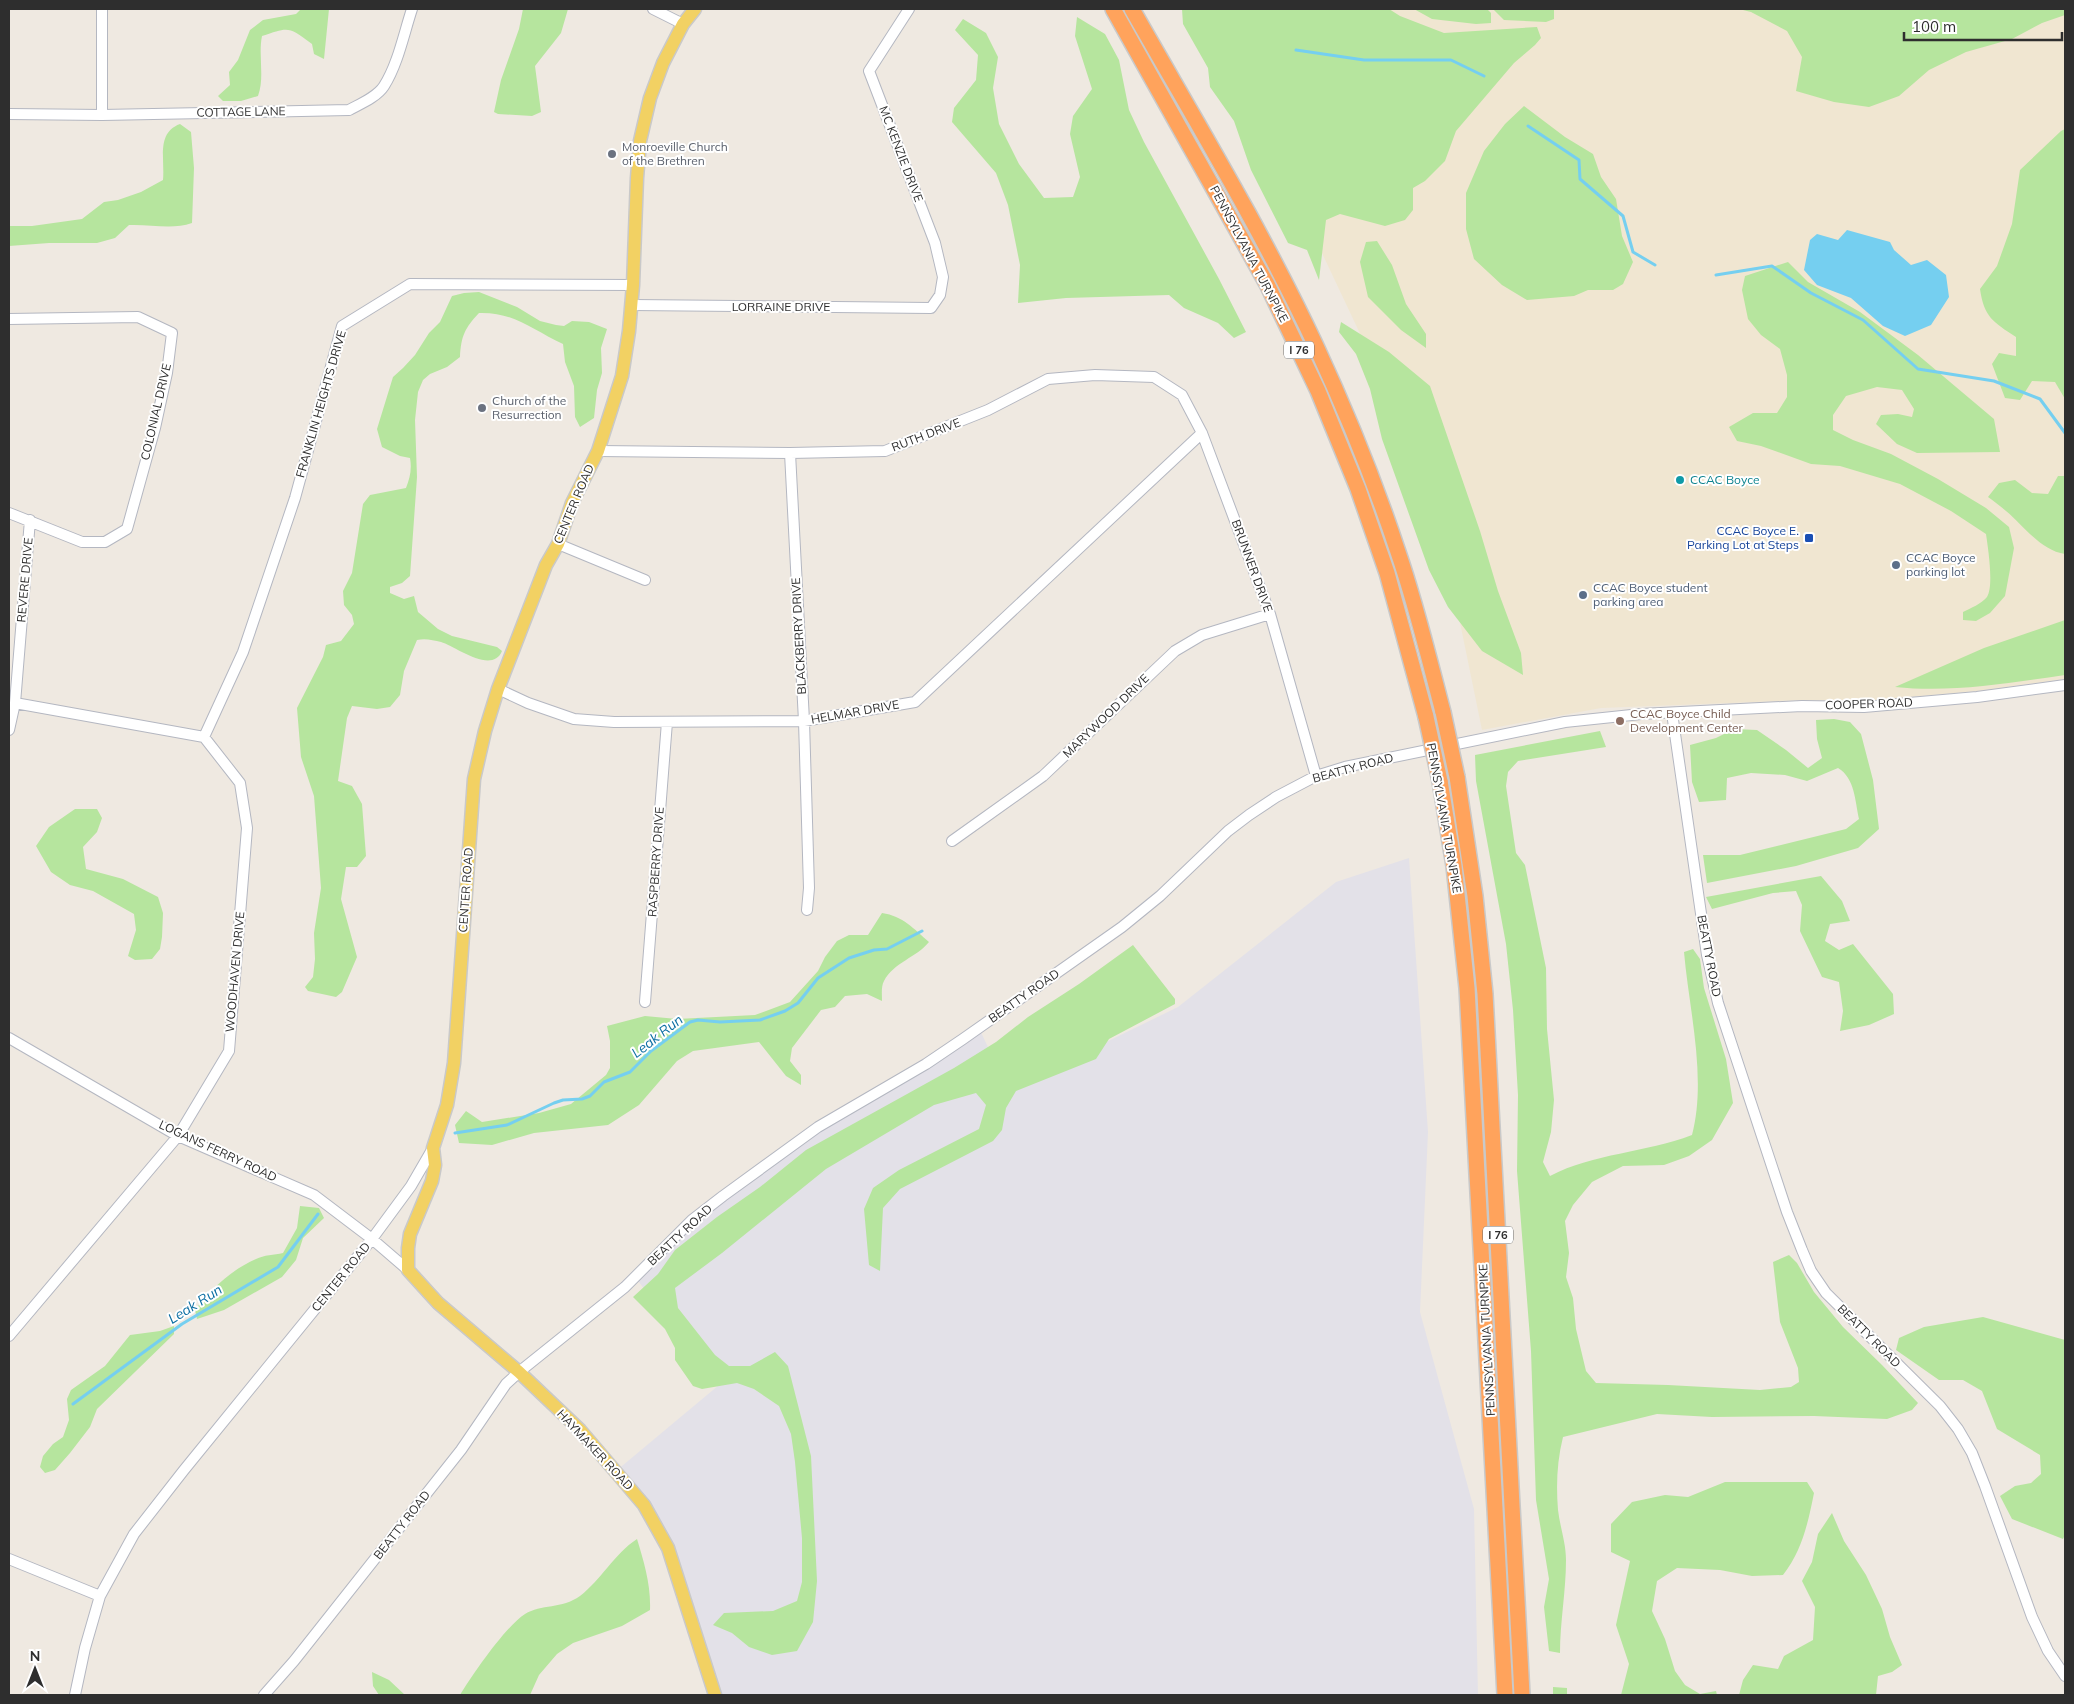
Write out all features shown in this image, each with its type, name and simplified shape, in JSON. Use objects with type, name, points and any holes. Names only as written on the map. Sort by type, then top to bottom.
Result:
[{"type":"highway","name":"PENNSYLVANIA TURNPIKE","points":[[1113,9],[1267,284],[1318,391],[1358,489],[1387,573],[1426,717],[1440,781],[1454,866],[1467,988],[1505,1695]]},
{"type":"highway","name":"PENNSYLVANIA TURNPIKE","points":[[1132,9],[1276,266],[1336,391],[1372,479],[1398,552],[1443,712],[1457,777],[1475,896],[1485,994],[1522,1695]]},
{"type":"main road","name":"CENTER ROAD","points":[[433,1148],[447,1105],[454,1063],[474,779],[485,731],[498,689],[546,565],[558,544],[572,503],[598,451],[622,376],[632,306],[640,141],[650,98],[663,63],[684,24],[695,9]]},
{"type":"main road","points":[[408,1270],[410,1234],[426,1198],[435,1165],[433,1148]]},
{"type":"main road","name":"HAYMAKER ROAD","points":[[408,1270],[438,1303],[519,1372],[580,1430],[644,1505],[668,1548],[715,1695]]},
{"type":"street","points":[[102,9],[102,115]]},
{"type":"street","name":"COTTAGE LANE","points":[[9,114],[102,115],[349,110],[367,100],[384,87],[412,9]]},
{"type":"street","points":[[653,9],[684,24]]},
{"type":"street","name":"MC KENZIE DRIVE","points":[[909,9],[869,71],[935,244],[943,277],[940,295],[931,308]]},
{"type":"street","name":"FRANKLIN HEIGHTS DRIVE","points":[[204,737],[243,652],[295,498],[342,326],[410,284],[633,285]]},
{"type":"street","name":"LORRAINE DRIVE","points":[[632,306],[931,308]]},
{"type":"street","name":"COLONIAL DRIVE","points":[[9,320],[138,317],[172,333],[167,373],[156,428],[127,529],[105,542],[82,542],[9,513]]},
{"type":"street","name":"RUTH DRIVE","points":[[598,451],[790,453],[885,450],[988,410],[1048,378],[1095,374],[1154,377]]},
{"type":"street","name":"BRUNNER DRIVE","points":[[1154,377],[1182,396],[1202,432],[1270,614],[1316,776]]},
{"type":"street","name":"HELMAR DRIVE","points":[[498,689],[528,703],[574,719],[614,722],[804,720],[914,702],[1202,432]]},
{"type":"street","name":"BLACKBERRY DRIVE","points":[[790,453],[804,720],[809,888],[807,910]]},
{"type":"street","name":"REVERE DRIVE","points":[[9,730],[15,703],[30,520]]},
{"type":"street","points":[[558,544],[645,580]]},
{"type":"street","name":"MARYWOOD DRIVE","points":[[952,842],[1043,776],[1175,651],[1202,635],[1270,614]]},
{"type":"street","name":"COOPER ROAD","points":[[1672,713],[1802,706],[1864,707],[1977,697],[2065,685]]},
{"type":"street","points":[[15,703],[204,737]]},
{"type":"street","name":"BEATTY ROAD","points":[[264,1695],[294,1661],[461,1450],[506,1384],[519,1372],[625,1288],[692,1220],[723,1196],[818,1127],[926,1064],[1122,927],[1160,896],[1228,831],[1249,814],[1316,776],[1392,757],[1601,716],[1672,713],[1707,955],[1718,1003],[1793,1227],[1811,1271],[1826,1293],[1940,1406],[1958,1429],[1972,1453],[1985,1486],[2032,1617],[2048,1651],[2065,1676]]},
{"type":"street","name":"RASPBERRY DRIVE","points":[[645,1002],[667,722]]},
{"type":"street","name":"WOODHAVEN DRIVE","points":[[9,1336],[178,1136],[229,1051],[248,828],[240,783],[204,737]]},
{"type":"street","name":"LOGANS FERRY ROAD","points":[[9,1038],[178,1136],[314,1195],[372,1239]]},
{"type":"street","name":"CENTER ROAD","points":[[75,1695],[85,1648],[100,1596],[134,1534],[372,1239],[411,1186],[433,1148]]},
{"type":"street","name":"HAYMAKER ROAD","points":[[372,1239],[408,1270]]},
{"type":"street","points":[[9,1559],[100,1596]]},
{"type":"shaded area","points":[[1184,9],[2065,9],[2065,679],[1977,691],[1865,701],[1805,700],[1601,708],[1482,730],[1447,559],[1389,395],[1313,234]]},
{"type":"shaded area","points":[[1409,858],[1428,1132],[1420,1312],[1474,1509],[1478,1695],[715,1695],[668,1548],[616,1471],[719,1385],[635,1277],[665,1245],[818,1127],[979,1028],[1008,1090],[1178,1007],[1336,882]]},
{"type":"green space","points":[[301,9],[329,9],[324,59],[314,54],[312,44],[293,31],[283,30],[262,36],[261,81],[258,96],[241,101],[223,101],[218,96],[230,85],[229,72],[238,60],[250,30],[263,20],[296,14]]},
{"type":"green space","points":[[523,9],[568,9],[561,33],[535,66],[541,112],[532,116],[498,114],[494,112],[501,80],[519,29]]},
{"type":"green space","points":[[1182,9],[1389,9],[1400,16],[1444,33],[1537,27],[1541,38],[1514,63],[1456,131],[1445,161],[1425,181],[1413,188],[1413,210],[1405,220],[1385,226],[1340,214],[1326,220],[1319,280],[1307,250],[1288,243],[1251,170],[1234,121],[1210,87],[1208,68],[1183,24]]},
{"type":"green space","points":[[1414,9],[1487,9],[1491,13],[1491,23],[1476,24],[1432,19]]},
{"type":"green space","points":[[1493,9],[1554,9],[1554,19],[1546,22],[1504,20]]},
{"type":"green space","points":[[1739,9],[2065,9],[2065,15],[2042,23],[2012,39],[1966,52],[1929,70],[1899,96],[1869,107],[1834,102],[1796,91],[1802,57],[1787,31],[1751,12]]},
{"type":"green space","points":[[1077,17],[1105,34],[1119,60],[1129,110],[1144,142],[1246,332],[1234,338],[1218,323],[1184,308],[1169,295],[1066,298],[1018,303],[1020,265],[1008,205],[996,173],[952,122],[954,108],[976,80],[978,55],[955,30],[963,19],[986,33],[998,57],[993,88],[999,124],[1019,164],[1044,198],[1073,197],[1080,177],[1070,134],[1073,116],[1092,89],[1075,36]]},
{"type":"green space","points":[[1524,106],[1565,137],[1593,154],[1601,177],[1616,199],[1622,236],[1633,262],[1623,284],[1613,290],[1588,290],[1574,296],[1527,300],[1502,285],[1474,259],[1466,229],[1466,193],[1484,151],[1505,124]]},
{"type":"green space","points":[[180,124],[191,132],[194,168],[192,223],[177,226],[129,225],[115,238],[97,243],[49,243],[9,246],[9,226],[32,226],[82,219],[104,202],[118,200],[141,192],[163,180],[163,148],[165,140],[172,128]]},
{"type":"green space","points":[[2065,129],[2065,399],[2055,382],[2032,381],[2020,400],[2005,398],[1992,364],[1999,353],[2016,356],[2016,337],[1996,323],[1987,313],[1980,289],[1997,266],[2012,224],[2020,170]]},
{"type":"green space","points":[[1377,241],[1392,265],[1406,304],[1426,334],[1426,348],[1401,330],[1368,297],[1360,262],[1366,242]]},
{"type":"green space","points":[[1788,262],[1808,282],[1860,312],[1918,355],[1994,419],[2000,452],[1917,453],[1897,444],[1876,424],[1881,415],[1898,414],[1912,417],[1914,409],[1902,390],[1877,387],[1846,396],[1833,415],[1833,430],[1853,440],[1891,454],[1938,479],[1986,508],[2009,527],[2014,548],[2005,596],[1990,613],[1976,621],[1963,620],[1963,612],[1982,602],[1989,592],[1990,567],[1986,534],[1951,511],[1900,484],[1840,466],[1811,464],[1761,446],[1737,441],[1729,427],[1753,413],[1777,413],[1787,397],[1787,375],[1780,349],[1761,335],[1748,319],[1742,290],[1745,276]]},
{"type":"green space","points":[[479,292],[517,307],[540,321],[564,326],[572,321],[589,322],[607,329],[601,348],[602,373],[597,390],[594,418],[580,427],[575,417],[574,386],[565,362],[563,344],[523,323],[503,315],[479,313],[470,323],[465,333],[461,343],[460,357],[447,367],[430,374],[423,380],[418,392],[415,420],[417,477],[410,576],[402,583],[390,587],[390,593],[404,599],[414,596],[418,612],[438,629],[452,636],[497,647],[502,651],[497,658],[482,660],[441,642],[426,639],[417,640],[404,671],[400,695],[390,707],[377,709],[352,706],[347,718],[338,781],[352,786],[362,804],[366,856],[357,867],[346,867],[341,899],[357,957],[342,992],[336,997],[308,991],[305,987],[313,977],[315,959],[314,933],[321,888],[314,796],[301,757],[297,708],[323,657],[326,645],[341,641],[354,624],[352,615],[344,605],[343,591],[352,573],[363,504],[370,495],[406,488],[409,481],[411,470],[410,458],[400,456],[382,447],[377,429],[393,377],[415,355],[429,333],[440,322],[452,296]]},
{"type":"green space","points":[[1341,322],[1389,352],[1430,386],[1480,531],[1498,591],[1521,653],[1523,675],[1482,651],[1448,607],[1429,570],[1382,439],[1370,389],[1356,354],[1339,332]]},
{"type":"green space","points":[[2058,476],[2065,476],[2065,554],[2056,552],[2040,543],[1988,497],[1999,483],[2015,480],[2032,493],[2048,494]]},
{"type":"green space","points":[[2065,620],[2065,675],[1959,688],[1916,689],[1895,687],[1984,648]]},
{"type":"green space","points":[[1834,719],[1850,722],[1861,734],[1873,780],[1879,829],[1858,848],[1796,866],[1707,883],[1703,855],[1740,855],[1846,829],[1859,819],[1851,784],[1844,772],[1838,768],[1807,781],[1785,775],[1751,773],[1727,778],[1726,800],[1699,802],[1692,782],[1690,745],[1716,738],[1734,729],[1757,730],[1808,768],[1822,758],[1817,739],[1816,720]]},
{"type":"green space","points":[[1600,731],[1606,747],[1518,761],[1508,772],[1506,786],[1516,853],[1525,865],[1546,968],[1547,1029],[1554,1100],[1551,1132],[1543,1162],[1550,1176],[1584,1162],[1656,1146],[1692,1135],[1698,1091],[1696,1044],[1684,952],[1693,949],[1700,959],[1704,988],[1726,1059],[1733,1103],[1712,1140],[1689,1156],[1664,1165],[1623,1166],[1592,1182],[1573,1205],[1565,1221],[1569,1253],[1566,1277],[1573,1298],[1576,1329],[1586,1371],[1596,1383],[1760,1390],[1791,1387],[1799,1382],[1798,1368],[1780,1322],[1773,1262],[1789,1255],[1797,1263],[1814,1292],[1843,1327],[1918,1403],[1912,1410],[1887,1419],[1814,1416],[1712,1417],[1657,1414],[1563,1437],[1559,1455],[1557,1482],[1558,1510],[1566,1560],[1560,1653],[1549,1651],[1544,1607],[1549,1579],[1536,1500],[1531,1351],[1517,1171],[1518,1095],[1513,1010],[1506,944],[1476,781],[1475,755]]},
{"type":"green space","points":[[75,809],[97,809],[102,818],[97,832],[83,847],[86,869],[123,879],[158,897],[163,913],[162,937],[160,949],[152,959],[135,960],[128,956],[136,930],[134,914],[93,891],[70,885],[51,872],[36,846],[49,827]]},
{"type":"green space","points":[[1821,876],[1842,901],[1850,921],[1830,924],[1825,941],[1839,950],[1853,944],[1893,994],[1894,1014],[1869,1025],[1840,1031],[1843,1011],[1839,982],[1822,977],[1800,931],[1802,905],[1796,891],[1773,893],[1712,909],[1706,897]]},
{"type":"green space","points":[[882,913],[902,920],[929,942],[893,969],[888,975],[882,985],[882,1001],[867,994],[845,996],[835,1007],[821,1010],[792,1048],[790,1061],[801,1075],[801,1085],[786,1076],[759,1042],[693,1051],[677,1061],[639,1105],[608,1125],[534,1133],[492,1145],[459,1143],[455,1125],[466,1111],[482,1122],[539,1113],[571,1104],[606,1075],[610,1068],[610,1041],[607,1026],[645,1016],[677,1019],[755,1015],[790,1002],[818,971],[825,957],[837,941],[849,935],[868,935]]},
{"type":"green space","points":[[1133,945],[1175,999],[1175,1004],[1109,1039],[1096,1059],[1016,1091],[1006,1108],[1002,1130],[993,1141],[900,1189],[883,1208],[880,1271],[869,1265],[864,1209],[873,1188],[899,1170],[979,1129],[986,1105],[976,1093],[934,1105],[826,1169],[722,1253],[675,1288],[678,1308],[715,1355],[729,1366],[750,1366],[775,1352],[788,1366],[811,1456],[817,1581],[813,1622],[797,1651],[772,1655],[749,1647],[732,1633],[713,1625],[724,1613],[773,1611],[797,1601],[802,1582],[802,1538],[791,1434],[779,1406],[754,1389],[737,1383],[702,1389],[693,1386],[675,1360],[675,1348],[665,1329],[633,1297],[658,1274],[675,1250],[806,1150],[954,1068],[996,1042],[1028,1017],[1079,984]]},
{"type":"green space","points":[[300,1206],[319,1208],[324,1218],[303,1238],[296,1260],[282,1277],[224,1310],[197,1319],[195,1310],[230,1274],[259,1258],[283,1253],[297,1228]]},
{"type":"green space","points":[[1983,1317],[2065,1340],[2065,1535],[2063,1539],[2012,1519],[2000,1496],[2015,1486],[2031,1483],[2041,1474],[2040,1455],[1997,1429],[1982,1391],[1963,1380],[1939,1380],[1896,1350],[1899,1338],[1924,1327]]},
{"type":"green space","points":[[174,1326],[174,1334],[97,1409],[90,1427],[70,1453],[55,1470],[45,1473],[40,1467],[43,1456],[53,1444],[63,1437],[69,1420],[67,1399],[71,1390],[105,1366],[130,1335],[160,1331]]},
{"type":"green space","points":[[1725,1482],[1807,1482],[1814,1493],[1807,1526],[1800,1546],[1783,1575],[1752,1576],[1720,1570],[1677,1568],[1657,1581],[1652,1611],[1665,1639],[1675,1671],[1685,1685],[1700,1694],[1716,1691],[1717,1695],[1621,1695],[1629,1664],[1616,1625],[1630,1561],[1611,1552],[1611,1524],[1632,1502],[1665,1495],[1688,1497]]},
{"type":"green space","points":[[1832,1513],[1844,1541],[1866,1575],[1882,1609],[1890,1637],[1902,1665],[1892,1672],[1878,1676],[1876,1695],[1739,1695],[1743,1680],[1753,1665],[1778,1669],[1784,1656],[1813,1640],[1815,1607],[1802,1581],[1812,1562],[1818,1534]]},
{"type":"green space","points":[[637,1539],[648,1583],[650,1610],[622,1626],[573,1643],[557,1654],[539,1675],[530,1695],[460,1695],[490,1652],[517,1620],[531,1611],[566,1603],[580,1596],[588,1590],[621,1552]]},
{"type":"green space","points":[[372,1672],[389,1680],[405,1695],[379,1695],[373,1686]]},
{"type":"green space","points":[[1553,1687],[1567,1688],[1567,1695],[1553,1695]]},
{"type":"water","points":[[1847,230],[1890,242],[1894,250],[1911,265],[1927,260],[1946,275],[1949,297],[1931,325],[1905,336],[1883,326],[1851,298],[1817,285],[1804,270],[1810,240],[1817,234],[1838,240]]},
{"type":"waterway","points":[[1296,50],[1364,60],[1451,60],[1484,76]]},
{"type":"waterway","points":[[1528,126],[1579,160],[1580,179],[1623,216],[1633,252],[1655,265]]},
{"type":"waterway","points":[[1716,275],[1772,266],[1811,293],[1863,320],[1918,369],[1994,381],[2040,399],[2065,433]]},
{"type":"waterway","name":"Leak Run","points":[[455,1133],[507,1125],[554,1103],[590,1096],[604,1082],[630,1072],[651,1051],[690,1022],[698,1020],[720,1022],[760,1020],[785,1011],[798,1003],[818,978],[849,958],[874,950],[887,949],[922,931]]},
{"type":"waterway","name":"Leak Run","points":[[73,1404],[182,1324],[278,1267],[318,1214]]},
{"type":"place","name":"Monroeville Church of the Brethren","points":[[612,154]]},
{"type":"place","name":"Church of the Resurrection","points":[[482,408]]},
{"type":"place","name":"CCAC Boyce","points":[[1680,480]]},
{"type":"place","name":"CCAC Boyce E. Parking Lot at Steps","points":[[1809,538]]},
{"type":"place","name":"CCAC Boyce parking lot","points":[[1896,565]]},
{"type":"place","name":"CCAC Boyce student parking area","points":[[1583,595]]},
{"type":"place","name":"CCAC Boyce Child Development Center","points":[[1620,721]]}]
